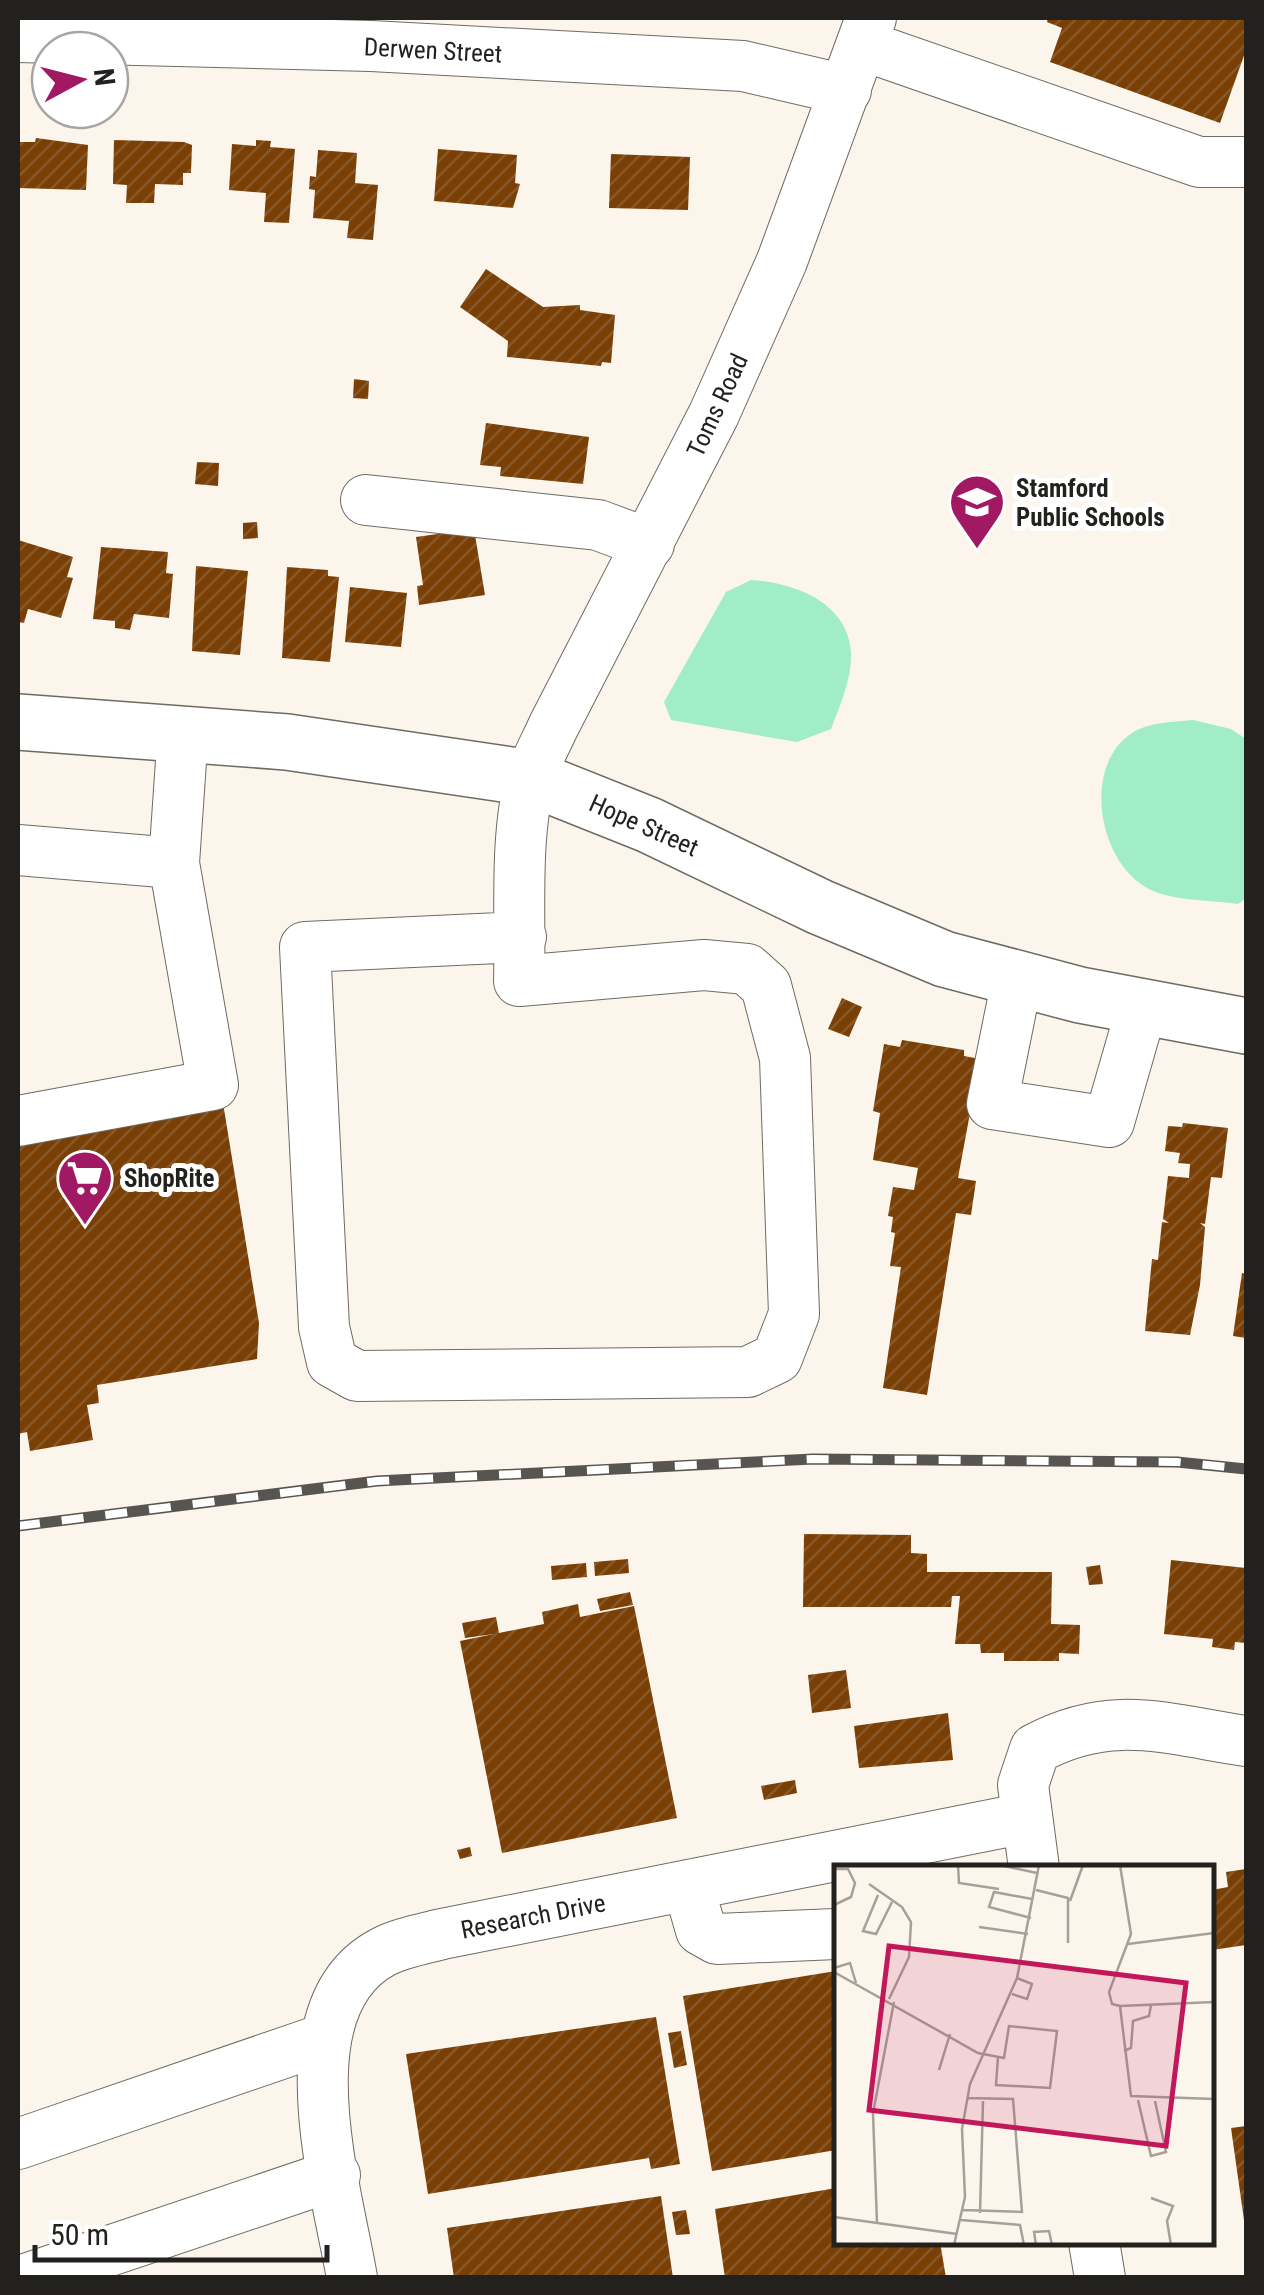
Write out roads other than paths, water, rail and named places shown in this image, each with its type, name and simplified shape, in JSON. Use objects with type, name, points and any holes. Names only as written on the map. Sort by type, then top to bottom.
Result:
[{"type":"main road","name":"Hope Street","points":[[18,722],[286,742],[530,778],[649,826],[875,932],[1017,980],[1246,1026]]},
{"type":"street","name":"Derwen Street","points":[[18,37],[372,46],[743,66],[860,51],[1199,162],[1246,162]]},
{"type":"street","name":"Toms Road","points":[[530,778],[714,414],[782,261],[860,51]]},
{"type":"street","points":[[366,500],[598,525],[649,544]]},
{"type":"street","points":[[18,1122],[213,1085],[174,864],[183,732]]},
{"type":"street","points":[[521,937],[305,946],[324,1327],[332,1362],[357,1376],[748,1372],[778,1358],[794,1314],[794,1294],[785,1058],[766,986],[746,969],[704,965],[519,981],[530,778]]},
{"type":"street","points":[[18,850],[174,864]]},
{"type":"street","points":[[1017,980],[992,1104],[1109,1122],[1142,1007]]},
{"type":"street","points":[[1034,1865],[1023,1785],[1035,1749],[1069,1730],[1118,1722],[1246,1741]]},
{"type":"street","name":"Research Drive","points":[[352,2278],[320,2085],[324,2039],[346,1986],[382,1953],[442,1934],[1026,1818]]},
{"type":"street","points":[[688,1885],[701,1930],[718,1939],[834,1934]]},
{"type":"street","points":[[18,2144],[324,2039]]},
{"type":"street","points":[[29,2278],[334,2175]]},
{"type":"street","points":[[1094,2245],[1100,2278]]},
{"type":"railway","points":[[18,1526],[377,1481],[813,1459],[1177,1462],[1246,1469]]},
{"type":"place","name":"Stamford Public Schools","points":[[977,551]]},
{"type":"place","name":"ShopRite","points":[[85,1227]]}]
